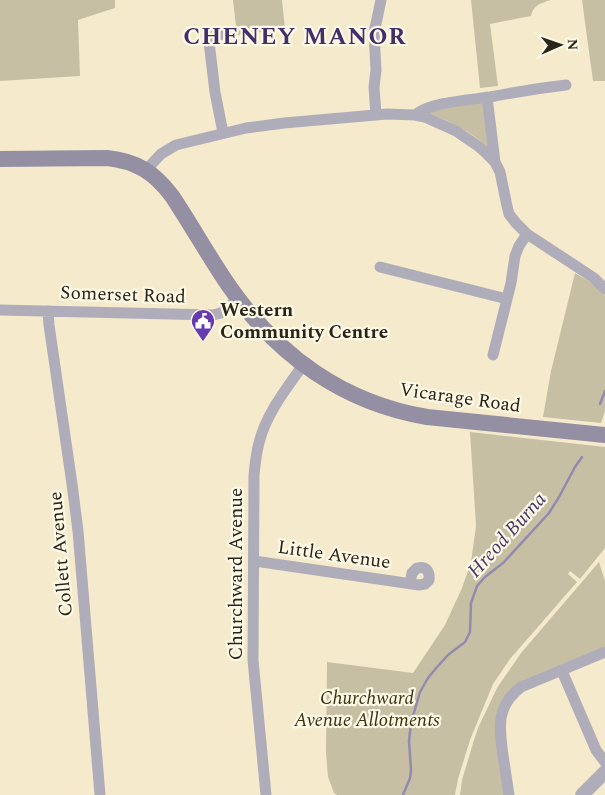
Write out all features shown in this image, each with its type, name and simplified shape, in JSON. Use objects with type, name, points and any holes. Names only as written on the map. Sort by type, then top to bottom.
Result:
[{"type":"main road","name":"Vicarage Road","points":[[0,159],[107,158],[121,160],[146,170],[162,183],[172,196],[238,298],[261,326],[303,365],[324,380],[370,403],[398,412],[444,420],[605,436]]},
{"type":"street","points":[[376,115],[374,98],[376,70],[374,33],[381,0]]},
{"type":"street","points":[[223,133],[215,92],[209,42],[211,37],[224,34]]},
{"type":"street","points":[[415,115],[430,107],[566,84]]},
{"type":"street","points":[[487,97],[495,162],[500,172],[509,214],[527,234],[594,278],[605,290]]},
{"type":"street","points":[[146,170],[169,148],[223,133],[267,124],[376,115],[415,115],[433,120],[456,131],[478,146],[495,162]]},
{"type":"street","points":[[493,355],[507,300],[516,252],[527,234]]},
{"type":"street","points":[[380,267],[507,300]]},
{"type":"street","name":"Somerset Road","points":[[0,310],[213,315],[221,313],[238,298]]},
{"type":"street","name":"Collett Avenue","points":[[48,311],[77,522],[100,795]]},
{"type":"street","name":"Churchward Avenue","points":[[266,795],[253,660],[254,487],[256,457],[259,442],[273,410],[303,365]]},
{"type":"street","name":"Little Avenue","points":[[254,561],[410,583]]},
{"type":"street","points":[[509,795],[500,720],[509,698],[521,687],[605,652]]},
{"type":"street","points":[[562,671],[596,750],[605,762]]},
{"type":"street","points":[[582,795],[605,772]]},
{"type":"green space","points":[[0,0],[115,0],[115,8],[78,20],[80,76],[0,81]]},
{"type":"green space","points":[[233,0],[282,0],[285,29],[237,35]]},
{"type":"green space","points":[[471,0],[551,0],[541,3],[536,7],[531,16],[490,24],[498,86],[480,88]]},
{"type":"green space","points":[[582,0],[605,0],[605,81],[593,81]]},
{"type":"green space","points":[[484,101],[489,149],[467,131],[424,111]]},
{"type":"green space","points":[[575,273],[600,288],[605,296],[605,411],[601,423],[543,417],[551,371]]},
{"type":"green space","name":"Churchward Avenue Allotments","points":[[470,432],[605,447],[605,548],[580,579],[570,571],[568,574],[577,582],[510,659],[493,684],[470,740],[455,795],[337,795],[334,793],[328,777],[326,752],[327,662],[413,673],[445,625],[462,588],[471,562],[476,526]]},
{"type":"green space","points":[[599,562],[605,581],[605,647],[503,702],[505,795],[460,795],[462,780],[478,728],[497,688],[521,653]]},
{"type":"waterway","name":"Hreod Burna","points":[[600,404],[605,391]]},
{"type":"waterway","name":"Hreod Burna","points":[[403,795],[410,778],[409,741],[411,723],[420,692],[437,667],[448,655],[465,642],[470,632],[471,603],[477,586],[503,563],[549,513],[582,457]]},
{"type":"place","name":"Western Community Centre","points":[[203,342]]},
{"type":"district","name":"CHENEY MANOR","points":[[295,37]]}]
